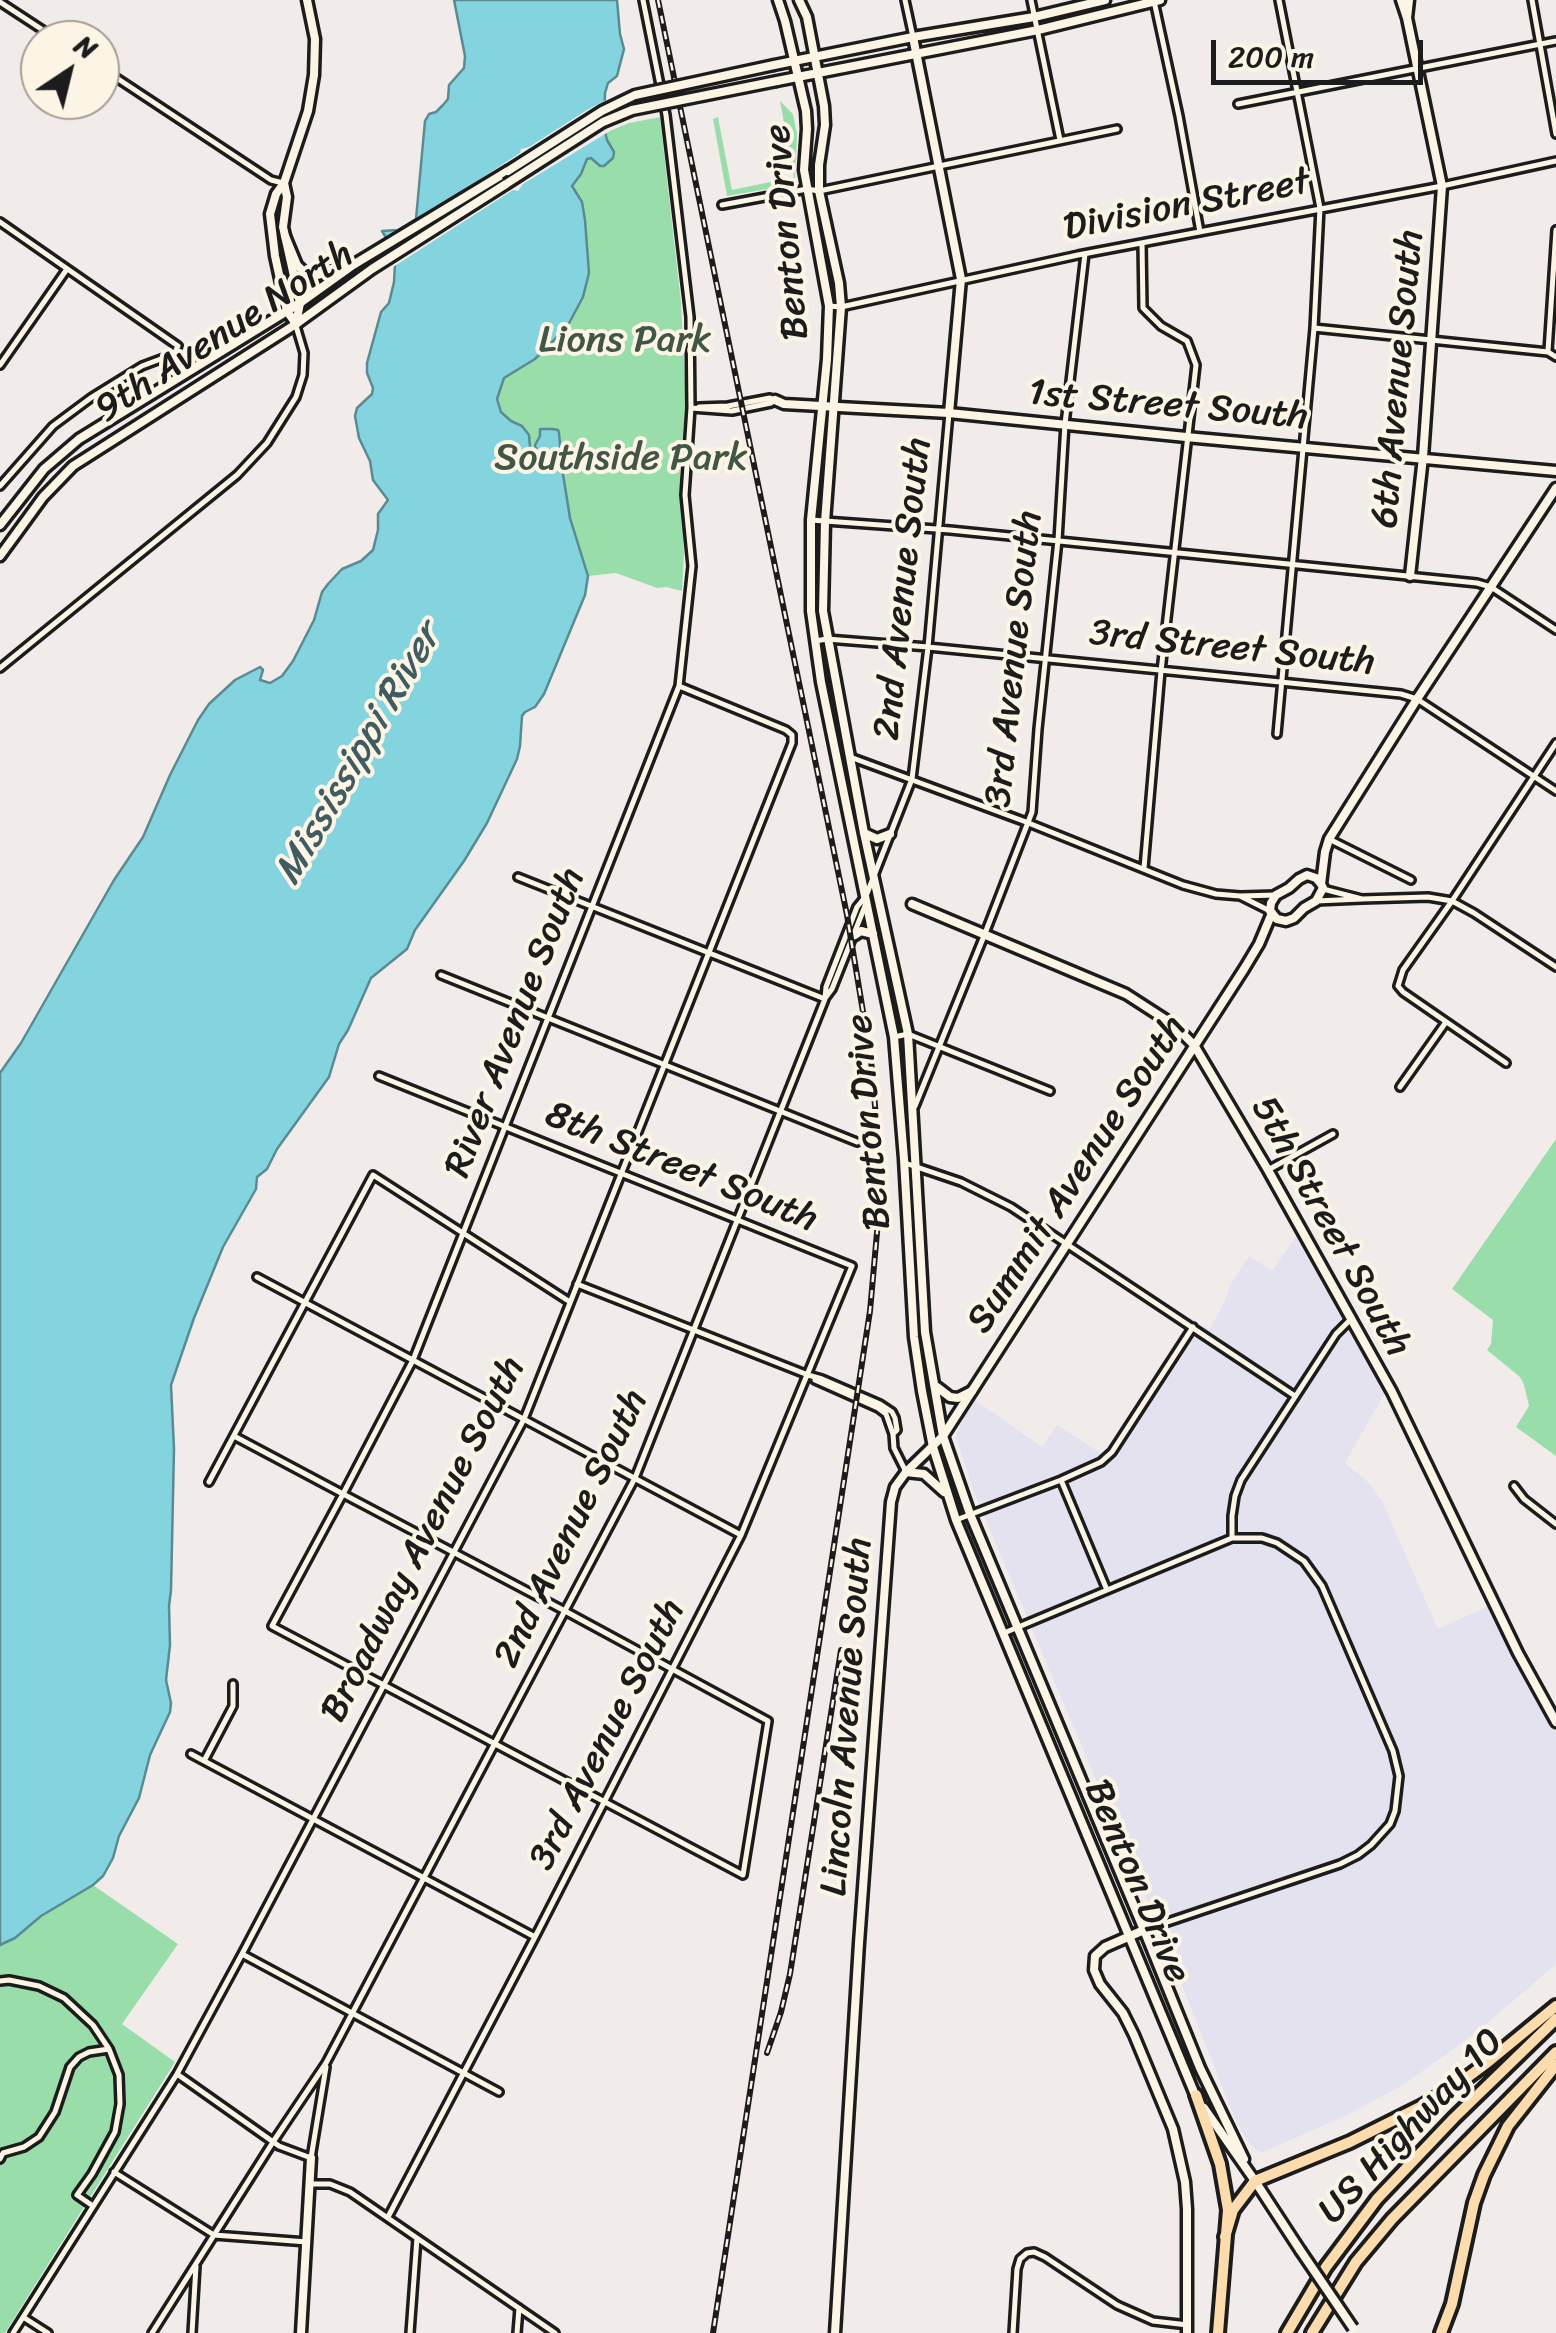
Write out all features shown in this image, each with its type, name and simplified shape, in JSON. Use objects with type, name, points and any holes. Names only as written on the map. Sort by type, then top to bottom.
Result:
[{"type":"highway","points":[[1225,2237],[1234,2210],[1256,2180],[1350,2142],[1422,2106],[1488,2062],[1556,2006]]},
{"type":"highway","name":"US Highway 10","points":[[1287,2333],[1326,2267],[1377,2199],[1556,2019]]},
{"type":"highway","points":[[1312,2333],[1356,2262],[1392,2219],[1556,2052]]},
{"type":"highway","points":[[1441,2333],[1452,2304],[1484,2174],[1508,2126],[1556,2065]]},
{"type":"highway","points":[[1196,2096],[1220,2164],[1228,2210],[1218,2333]]},
{"type":"main road","points":[[296,324],[287,312],[270,214],[308,111],[316,39],[307,0]]},
{"type":"main road","name":"Benton Drive","points":[[778,0],[807,121],[807,189],[829,306],[809,582],[815,641],[894,1037],[914,1336],[933,1447],[956,1520],[1196,2096],[1355,2330]]},
{"type":"main road","name":"Benton Drive","points":[[799,0],[807,17],[826,124],[819,190],[841,307],[822,584],[827,639],[908,1034],[924,1318],[943,1436],[970,1514],[1200,2068],[1256,2180]]},
{"type":"main road","name":"9th Avenue North","points":[[0,525],[29,485],[70,446],[602,110],[635,95],[774,64],[1034,17],[1104,0]]},
{"type":"main road","name":"6th Avenue South","points":[[1405,0],[1442,186],[1423,457],[1410,576]]},
{"type":"main road","name":"9th Avenue North","points":[[0,556],[43,496],[74,466],[603,122],[632,110],[916,52],[974,44],[1157,1]]},
{"type":"main road","name":"2nd Avenue South","points":[[913,37],[961,280],[948,413]]},
{"type":"main road","points":[[284,183],[285,236],[300,304],[296,324]]},
{"type":"main road","points":[[285,236],[297,265],[306,273],[314,276],[353,265]]},
{"type":"main road","name":"1st Street South","points":[[775,400],[784,404],[948,413],[1556,471]]},
{"type":"main road","points":[[1276,895],[1307,875],[1324,852],[1417,700],[1556,488]]},
{"type":"main road","points":[[864,833],[878,839],[890,834]]},
{"type":"main road","points":[[1316,901],[1322,886],[1324,852]]},
{"type":"main road","points":[[1307,875],[1322,886]]},
{"type":"main road","name":"Summit Avenue South","points":[[1258,944],[1276,895]]},
{"type":"main road","name":"Summit Avenue South","points":[[943,1436],[1258,944],[1272,928],[1316,901]]},
{"type":"main road","name":"5th Street South","points":[[912,904],[1126,994],[1174,1025],[1194,1045],[1392,1392],[1518,1653],[1556,1722]]},
{"type":"main road","points":[[1271,912],[1286,922]]},
{"type":"main road","points":[[854,935],[862,931],[873,934]]},
{"type":"main road","points":[[934,1384],[950,1397],[958,1398],[972,1391]]},
{"type":"main road","name":"Lincoln Avenue South","points":[[834,2333],[890,1502],[906,1472],[943,1436]]},
{"type":"main road","points":[[906,1472],[924,1474],[949,1497]]},
{"type":"main road","points":[[1144,1930],[1106,1947],[1096,1956],[1094,1970],[1134,2034],[1173,2130],[1187,2209],[1188,2329]]},
{"type":"main road","points":[[301,2333],[311,2158]]},
{"type":"street","name":"River Avenue South","points":[[384,1685],[272,1626],[413,1360],[679,686],[692,566],[686,495],[691,408],[690,317],[666,116],[642,0]]},
{"type":"street","points":[[905,0],[913,37]]},
{"type":"street","points":[[1030,0],[1060,140]]},
{"type":"street","points":[[1276,734],[1314,328],[1320,208],[1279,0]]},
{"type":"street","points":[[1532,0],[1556,134]]},
{"type":"street","points":[[1157,1],[1200,232]]},
{"type":"street","points":[[0,2],[27,20]]},
{"type":"street","points":[[1238,104],[1556,41]]},
{"type":"street","points":[[120,81],[271,180],[284,183]]},
{"type":"street","points":[[722,205],[819,190],[1117,129]]},
{"type":"street","name":"Division Street","points":[[829,306],[841,307],[1085,254],[1556,162]]},
{"type":"street","points":[[0,222],[178,346],[174,354],[142,366],[52,426],[0,486]]},
{"type":"street","points":[[1548,352],[1556,230]]},
{"type":"street","points":[[1142,243],[1143,308],[1161,326],[1187,341],[1196,364],[1161,671],[1144,868]]},
{"type":"street","name":"3rd Avenue South","points":[[914,1110],[1032,812],[1058,540],[1064,424],[1085,254]]},
{"type":"street","points":[[0,365],[67,269]]},
{"type":"street","points":[[0,668],[237,476],[266,443],[296,397],[302,376],[304,353],[296,324]]},
{"type":"street","points":[[1314,328],[1548,352],[1556,357]]},
{"type":"street","name":"1st Street South","points":[[691,408],[732,411],[775,400]]},
{"type":"street","name":"2nd Avenue South","points":[[824,999],[832,989],[864,912],[874,874],[912,780],[928,648],[948,413]]},
{"type":"street","points":[[812,520],[1058,540],[1477,583],[1491,587],[1556,630]]},
{"type":"street","name":"3rd Street South","points":[[815,641],[1046,658],[1401,694],[1417,700],[1556,792]]},
{"type":"street","name":"Broadway Avenue South","points":[[13,2333],[177,2074],[524,1420],[792,743],[792,735],[786,730],[679,686]]},
{"type":"street","points":[[1506,1064],[1398,986],[1403,970],[1556,744]]},
{"type":"street","points":[[850,757],[1203,891],[1276,895]]},
{"type":"street","points":[[1329,839],[1412,880]]},
{"type":"street","points":[[518,877],[824,999]]},
{"type":"street","points":[[1322,886],[1362,898]]},
{"type":"street","name":"2nd Avenue South","points":[[152,2333],[326,2063],[636,1478],[857,908],[866,896]]},
{"type":"street","points":[[1240,896],[1271,912]]},
{"type":"street","points":[[1316,901],[1452,901],[1556,967]]},
{"type":"street","points":[[441,974],[857,1142]]},
{"type":"street","points":[[1400,1087],[1446,1022]]},
{"type":"street","points":[[894,1037],[908,1034],[1050,1091]]},
{"type":"street","name":"8th Street South","points":[[379,1076],[852,1266]]},
{"type":"street","points":[[1268,1170],[1333,1134]]},
{"type":"street","points":[[904,1163],[961,1182],[1011,1207],[1295,1396]]},
{"type":"street","points":[[209,1482],[373,1176],[570,1302]]},
{"type":"street","name":"3rd Avenue South","points":[[388,2217],[741,1535],[852,1266]]},
{"type":"street","points":[[257,1277],[741,1535]]},
{"type":"street","points":[[577,1284],[886,1407],[897,1424],[894,1448],[906,1472]]},
{"type":"street","points":[[1232,1538],[1235,1496],[1241,1480],[1336,1334],[1351,1319]]},
{"type":"street","points":[[956,1520],[1101,1462],[1112,1452],[1193,1326]]},
{"type":"street","points":[[234,1436],[768,1721],[743,1876],[384,1685]]},
{"type":"street","points":[[1061,1480],[1108,1590]]},
{"type":"street","points":[[1514,1486],[1556,1524]]},
{"type":"street","points":[[1003,1633],[1232,1538],[1277,1542],[1304,1561],[1322,1586],[1392,1751],[1399,1776],[1390,1824],[1358,1855],[1340,1864],[1144,1930]]},
{"type":"street","points":[[204,1760],[233,1706],[233,1684]]},
{"type":"street","points":[[191,1754],[535,1937]]},
{"type":"street","points":[[242,1954],[499,2092]]},
{"type":"street","points":[[0,1981],[39,1986],[64,1998],[92,2025],[109,2049],[119,2076],[115,2132],[77,2195],[93,2206]]},
{"type":"street","points":[[0,2159],[39,2137],[56,2112],[70,2067],[89,2052],[109,2049]]},
{"type":"street","name":"2nd Avenue South","points":[[311,2158],[326,2063]]},
{"type":"street","points":[[177,2074],[273,2142],[311,2158]]},
{"type":"street","points":[[114,2172],[214,2235],[306,2242]]},
{"type":"street","points":[[311,2184],[330,2184],[350,2192],[555,2333]]},
{"type":"street","points":[[410,2333],[417,2238]]},
{"type":"street","points":[[1013,2333],[1017,2269],[1020,2259],[1034,2252],[1117,2305],[1153,2321],[1188,2329]]},
{"type":"street","points":[[192,2333],[196,2265]]},
{"type":"street","points":[[517,2333],[520,2308]]},
{"type":"street","points":[[23,2317],[48,2333]]},
{"type":"shaded area","points":[[1296,1236],[1385,1393],[1345,1463],[1369,1483],[1382,1501],[1438,1629],[1488,1606],[1556,1734],[1556,1964],[1476,2033],[1403,2085],[1263,2152],[1256,2150],[1237,2124],[1166,1945],[974,1492],[956,1437],[975,1400],[1042,1447],[1057,1425],[1101,1453],[1191,1318],[1209,1330],[1249,1256],[1272,1271]]},
{"type":"green space","points":[[780,101],[793,114],[797,134],[795,180],[785,186],[727,196],[713,119],[718,117],[732,190],[794,177]]},
{"type":"green space","points":[[660,117],[681,302],[686,401],[680,469],[682,591],[657,588],[616,573],[588,576],[570,518],[558,430],[543,428],[533,460],[529,435],[501,412],[497,399],[504,378],[535,359],[555,339],[583,297],[588,280],[585,220],[572,186],[587,159],[607,141],[605,133]]},
{"type":"green space","points":[[1556,1139],[1556,1456],[1516,1427],[1529,1406],[1524,1385],[1520,1377],[1487,1350],[1493,1320],[1452,1289]]},
{"type":"green space","points":[[93,1885],[178,1944],[122,2024],[175,2062],[5,2333],[0,2333],[0,1945]]},
{"type":"water","name":"Mississippi River","points":[[454,0],[617,0],[624,49],[617,76],[608,83],[605,93],[604,127],[613,158],[604,166],[587,159],[572,186],[582,202],[585,220],[589,273],[583,297],[568,325],[555,339],[535,359],[504,378],[497,399],[501,412],[529,435],[531,459],[537,453],[540,429],[558,430],[570,518],[588,576],[585,595],[544,694],[522,716],[517,759],[487,823],[415,930],[407,949],[371,978],[339,1044],[329,1077],[267,1169],[257,1177],[256,1189],[223,1247],[171,1385],[174,1449],[166,1680],[170,1712],[150,1755],[139,1798],[103,1876],[0,1945],[0,1073],[143,837],[170,775],[209,704],[235,680],[260,667],[260,680],[270,683],[282,676],[314,620],[322,592],[342,569],[361,561],[373,550],[378,514],[388,500],[373,480],[355,416],[357,408],[372,394],[367,363],[394,282],[391,246],[382,231],[398,230],[416,219],[425,121],[448,99],[449,85],[464,68]]},
{"type":"pier","points":[[610,98],[610,131],[390,269],[383,242],[521,149]]},
{"type":"railway","points":[[658,0],[847,915],[871,1060],[879,1152],[879,1210],[870,1311],[713,2333]]},
{"type":"railway","points":[[767,2053],[790,1974],[841,1650]]},
{"type":"park label","name":"Lions Park","points":[[625,341]]},
{"type":"park label","name":"Southside Park","points":[[621,459]]}]
